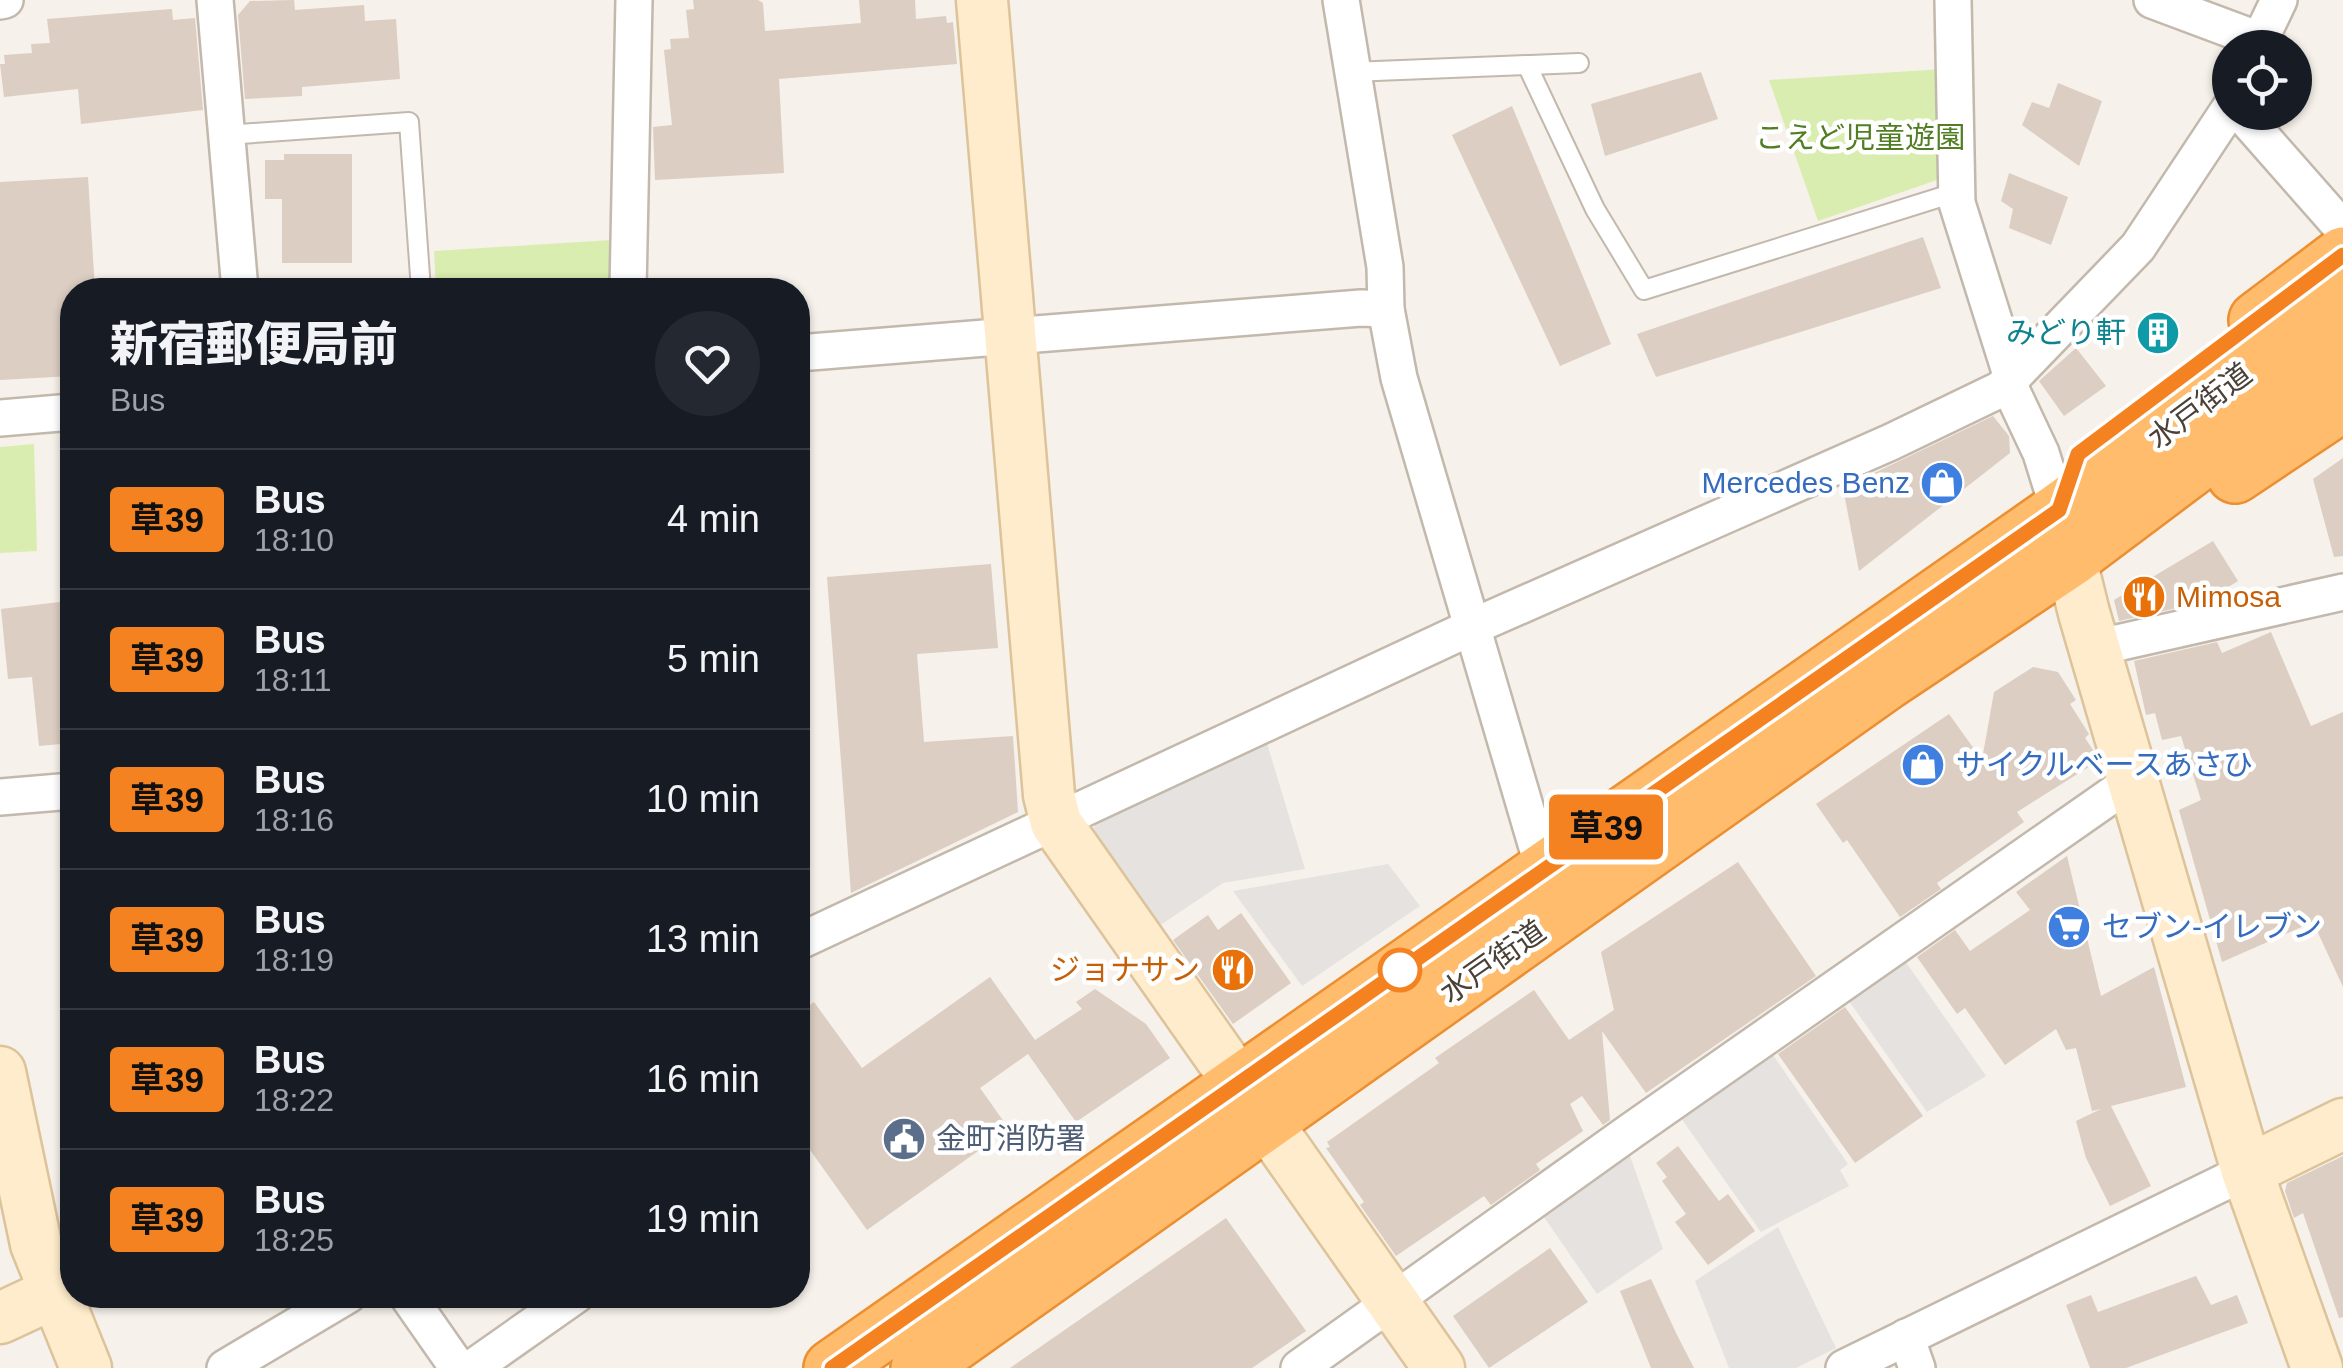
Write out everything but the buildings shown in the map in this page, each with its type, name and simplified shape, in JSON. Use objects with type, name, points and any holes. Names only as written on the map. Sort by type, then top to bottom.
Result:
[{"type":"highway","name":"水戸街道","points":[[2065,535],[2078,454],[2343,255]]},
{"type":"highway","name":"水戸街道","points":[[832,1368],[1251,1103],[1886,682],[2343,304]]},
{"type":"highway","name":"水戸街道","points":[[938,1363],[1251,1103],[1544,870],[2343,354]]},
{"type":"highway","name":"水戸街道","points":[[2065,535],[2122,551],[2343,403]]},
{"type":"street","points":[[215,0],[239,278]]},
{"type":"street","points":[[628,278],[634,0]]},
{"type":"street","points":[[982,0],[1048,795],[1056,823],[1439,1368]]},
{"type":"street","points":[[1342,0],[1399,378],[1544,870]]},
{"type":"street","points":[[1954,0],[1957,203],[2010,380],[2041,453],[2246,1170],[2317,1368]]},
{"type":"street","points":[[2152,0],[2224,30]]},
{"type":"street","points":[[2264,30],[2280,0]]},
{"type":"street","points":[[810,936],[1472,627],[1891,442],[2010,380],[2138,248],[2216,130]]},
{"type":"street","points":[[2256,130],[2343,229]]},
{"type":"street","points":[[810,352],[1386,309]]},
{"type":"street","points":[[0,418],[60,413]]},
{"type":"street","points":[[2096,648],[2343,592]]},
{"type":"street","points":[[1300,1368],[2132,781]]},
{"type":"street","points":[[0,797],[60,792]]},
{"type":"street","points":[[0,1072],[36,1244],[60,1277]]},
{"type":"street","points":[[1844,1368],[1912,1353],[2246,1170],[2343,1124]]},
{"type":"street","points":[[0,1318],[54,1293],[60,1286]]},
{"type":"street","points":[[71,1308],[86,1368]]},
{"type":"street","points":[[226,1368],[326,1308]]},
{"type":"street","points":[[416,1308],[458,1368]]},
{"type":"street","points":[[472,1368],[557,1308]]},
{"type":"lane","points":[[1351,72],[1579,63]]},
{"type":"lane","points":[[1527,65],[1595,209],[1644,290],[1957,192]]},
{"type":"lane","points":[[226,134],[409,122],[420,278]]},
{"type":"green space","name":"こえど児童遊園","points":[[1943,69],[1937,180],[1818,221],[1769,80]]},
{"type":"green space","points":[[611,240],[611,278],[435,278],[434,251]]},
{"type":"green space","points":[[34,444],[37,551],[0,553],[0,447]]},
{"type":"shaded area","points":[[1266,740],[1305,869],[1223,883],[1153,930],[1089,841],[1097,820]]},
{"type":"shaded area","points":[[1388,864],[1420,906],[1302,986],[1233,891]]},
{"type":"shaded area","points":[[1905,961],[1986,1076],[1927,1112],[1849,1001]]},
{"type":"shaded area","points":[[1773,1055],[1848,1164],[1840,1170],[1849,1186],[1761,1232],[1681,1118]]},
{"type":"shaded area","points":[[1630,1156],[1663,1249],[1597,1294],[1544,1217]]},
{"type":"shaded area","points":[[1778,1227],[1836,1348],[1796,1368],[1729,1368],[1695,1281]]},
{"type":"bus line","name":"草39","points":[[832,1368],[2059,510],[2078,454],[2343,255]]},
{"type":"place","name":"みどり軒","points":[[2158,333]]},
{"type":"place","name":"Mercedes Benz","points":[[1942,483]]},
{"type":"place","name":"Mimosa","points":[[2144,597]]},
{"type":"place","name":"サイクルベースあさひ","points":[[1923,765]]},
{"type":"place","name":"セブン-イレブン","points":[[2069,927]]},
{"type":"place","name":"ジョナサン","points":[[1233,970]]},
{"type":"place","name":"金町消防署","points":[[904,1139]]}]
